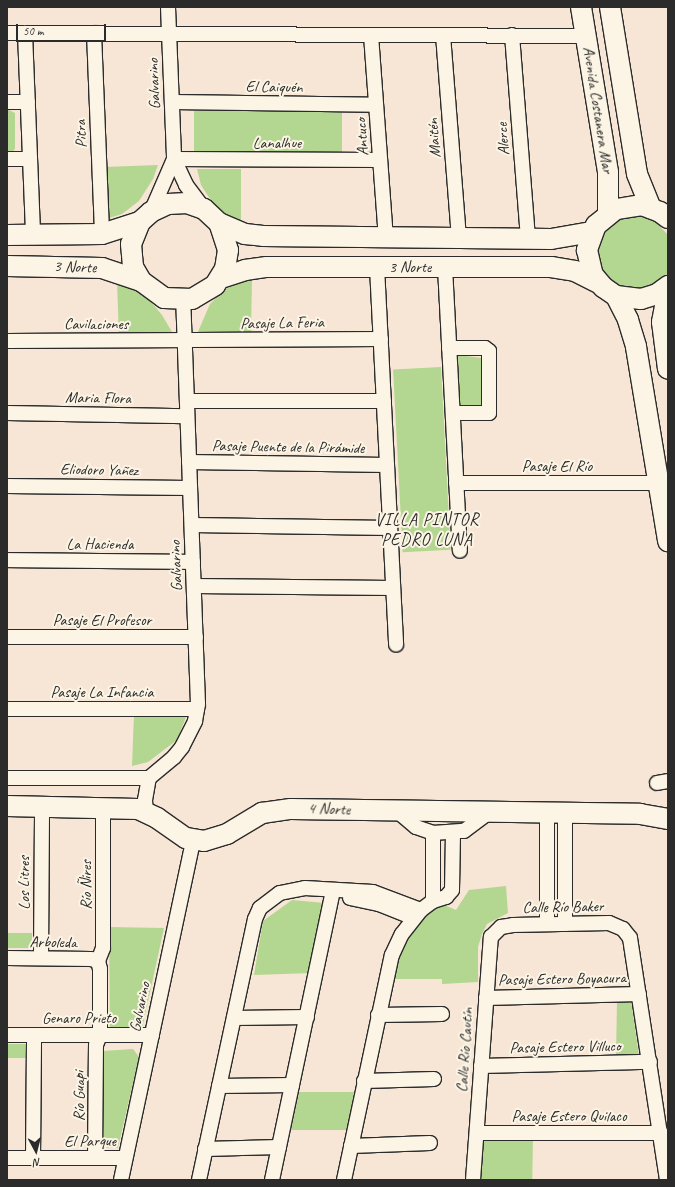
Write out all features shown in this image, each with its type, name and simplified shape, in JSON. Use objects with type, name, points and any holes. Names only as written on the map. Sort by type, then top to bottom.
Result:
[{"type":"street","name":"Galvarino","points":[[168,7],[174,159],[186,184],[204,209]]},
{"type":"street","name":"Avenida Costanera Mar","points":[[582,7],[608,172],[608,213]]},
{"type":"street","name":"Avenida Costanera Mar","points":[[610,7],[637,174],[664,215]]},
{"type":"street","points":[[7,33],[586,36]]},
{"type":"street","points":[[25,33],[33,235]]},
{"type":"street","name":"Pitra","points":[[94,33],[102,234]]},
{"type":"street","name":"Antuco","points":[[371,35],[386,238]]},
{"type":"street","name":"Maitén","points":[[444,35],[459,238]]},
{"type":"street","name":"Alerce","points":[[512,36],[528,239]]},
{"type":"street","points":[[7,102],[28,102]]},
{"type":"street","name":"El Caiquén","points":[[172,102],[376,105]]},
{"type":"street","points":[[7,158],[30,159]]},
{"type":"street","name":"Galvarino","points":[[146,217],[174,159]]},
{"type":"street","name":"Lanalhue","points":[[174,159],[380,160]]},
{"type":"street","points":[[177,203],[204,209],[219,223],[228,250],[221,278],[204,293],[183,300],[164,298],[147,288],[133,267],[131,252],[133,236],[146,217],[177,203]]},
{"type":"street","name":"Avenida Costanera Mar","points":[[592,232],[608,213],[624,206],[664,215]]},
{"type":"street","name":"3 Norte","points":[[7,235],[102,234],[146,217]]},
{"type":"street","name":"3 Norte","points":[[219,223],[236,231],[259,236],[560,239],[592,232]]},
{"type":"street","points":[[592,232],[588,258],[597,282],[616,296],[628,320],[635,342],[668,541]]},
{"type":"street","name":"3 Norte","points":[[7,266],[92,266],[112,270],[141,281]]},
{"type":"street","points":[[377,267],[396,645]]},
{"type":"street","points":[[445,267],[460,551]]},
{"type":"street","name":"3 Norte","points":[[221,278],[262,268],[559,267],[575,271],[597,282]]},
{"type":"street","points":[[616,296],[641,300],[658,294],[668,286]]},
{"type":"street","points":[[668,291],[662,322],[668,369]]},
{"type":"street","name":"Galvarino","points":[[149,778],[179,751],[191,731],[197,709],[196,637],[183,300]]},
{"type":"street","name":"Pasaje La Feria","points":[[184,341],[380,339]]},
{"type":"street","name":"Cavilaciones","points":[[7,340],[184,341]]},
{"type":"street","points":[[449,348],[485,348],[489,351],[490,413],[453,413]]},
{"type":"street","points":[[187,401],[384,401]]},
{"type":"street","name":"Maria Flora","points":[[7,413],[188,416]]},
{"type":"street","name":"Pasaje Puente de la Pirámide","points":[[189,462],[387,465]]},
{"type":"street","name":"Pasaje El Río","points":[[456,484],[658,483]]},
{"type":"street","name":"Eliodoro Yañez","points":[[7,486],[190,488]]},
{"type":"street","points":[[192,525],[390,528]]},
{"type":"street","name":"La Hacienda","points":[[7,560],[193,562]]},
{"type":"street","points":[[194,586],[393,588]]},
{"type":"street","name":"Pasaje El Profesor","points":[[7,637],[196,637]]},
{"type":"street","name":"Pasaje La Infancia","points":[[7,709],[197,709]]},
{"type":"street","points":[[7,778],[149,778],[145,800],[146,812]]},
{"type":"street","points":[[7,806],[130,808],[146,812],[179,834],[193,840]]},
{"type":"street","name":"Los Litres","points":[[41,958],[42,807]]},
{"type":"street","name":"Río Ñires","points":[[98,962],[103,948],[103,808]]},
{"type":"street","name":"4 Norte","points":[[193,840],[219,838],[252,818],[281,810],[556,812],[640,814],[668,819]]},
{"type":"street","points":[[398,811],[416,827],[433,833],[453,833],[470,828],[489,812]]},
{"type":"street","points":[[556,812],[565,924]]},
{"type":"street","points":[[547,924],[556,812]]},
{"type":"street","points":[[433,833],[433,901]]},
{"type":"street","points":[[344,1180],[392,955],[402,934],[417,914],[433,901],[446,898],[452,890],[453,833]]},
{"type":"street","name":"Galvarino","points":[[120,1180],[193,840]]},
{"type":"street","points":[[199,1180],[255,919],[260,908],[270,900],[290,890],[333,890],[344,896],[417,914]]},
{"type":"street","points":[[272,1180],[333,890]]},
{"type":"street","name":"Calle Río Baker","points":[[501,927],[547,924],[609,923],[623,929],[630,938],[639,994]]},
{"type":"street","name":"Calle Río Cautín","points":[[473,1180],[489,941],[493,933],[501,927]]},
{"type":"street","name":"Arboleda","points":[[7,958],[91,959],[98,962]]},
{"type":"street","name":"Río Guapi","points":[[95,1158],[96,1045],[100,1035],[100,969],[98,962]]},
{"type":"street","points":[[639,994],[667,1180]]},
{"type":"street","name":"Pasaje Estero Boyacura","points":[[486,998],[639,994]]},
{"type":"street","points":[[378,1015],[442,1014]]},
{"type":"street","points":[[234,1018],[307,1017]]},
{"type":"street","name":"Genaro Prieto","points":[[7,1035],[152,1035]]},
{"type":"street","points":[[33,1158],[34,1035]]},
{"type":"street","name":"Pasaje Estero Villuco","points":[[481,1066],[650,1062]]},
{"type":"street","points":[[364,1081],[434,1079]]},
{"type":"street","points":[[219,1086],[292,1084]]},
{"type":"street","name":"Pasaje Estero Quilaco","points":[[477,1133],[661,1133]]},
{"type":"street","points":[[351,1146],[430,1143]]},
{"type":"street","points":[[205,1149],[279,1147]]},
{"type":"street","name":"El Parque","points":[[7,1158],[125,1158]]},
{"type":"green space","points":[[7,109],[15,113],[15,149],[11,153],[7,153]]},
{"type":"green space","points":[[194,111],[342,111],[342,156],[194,156]]},
{"type":"green space","points":[[158,165],[153,179],[139,201],[122,214],[106,219],[104,167]]},
{"type":"green space","points":[[197,169],[241,169],[241,221],[226,215],[210,199],[201,185]]},
{"type":"green space","points":[[629,216],[643,216],[655,221],[668,235],[668,273],[644,292],[619,290],[601,273],[596,249],[600,237],[607,227],[617,219]]},
{"type":"green space","points":[[252,276],[251,334],[197,334],[210,304],[224,290]]},
{"type":"green space","points":[[117,281],[145,295],[162,315],[175,337],[119,337]]},
{"type":"green space","points":[[458,355],[482,358],[481,408],[460,408]]},
{"type":"green space","points":[[441,367],[451,550],[403,552],[393,370]]},
{"type":"green space","points":[[188,712],[177,740],[148,762],[132,766],[134,714]]},
{"type":"green space","points":[[506,886],[508,913],[487,924],[478,947],[478,982],[442,984],[442,979],[392,979],[394,965],[411,930],[435,906],[444,905],[456,910],[469,890]]},
{"type":"green space","points":[[292,900],[325,903],[311,973],[254,975],[263,921]]},
{"type":"green space","points":[[109,927],[164,928],[142,1029],[110,1029]]},
{"type":"green space","points":[[7,933],[32,933],[32,948],[7,948]]},
{"type":"green space","points":[[617,1000],[631,1000],[639,1056],[616,1056]]},
{"type":"green space","points":[[7,1044],[28,1044],[28,1058],[7,1058]]},
{"type":"green space","points":[[133,1049],[139,1057],[118,1148],[103,1148],[103,1051]]},
{"type":"green space","points":[[299,1092],[354,1092],[347,1130],[291,1130]]},
{"type":"green space","points":[[482,1136],[533,1137],[532,1180],[481,1179]]},
{"type":"district","name":"VILLA PINTOR PEDRO LUNA","points":[[427,530]]}]
